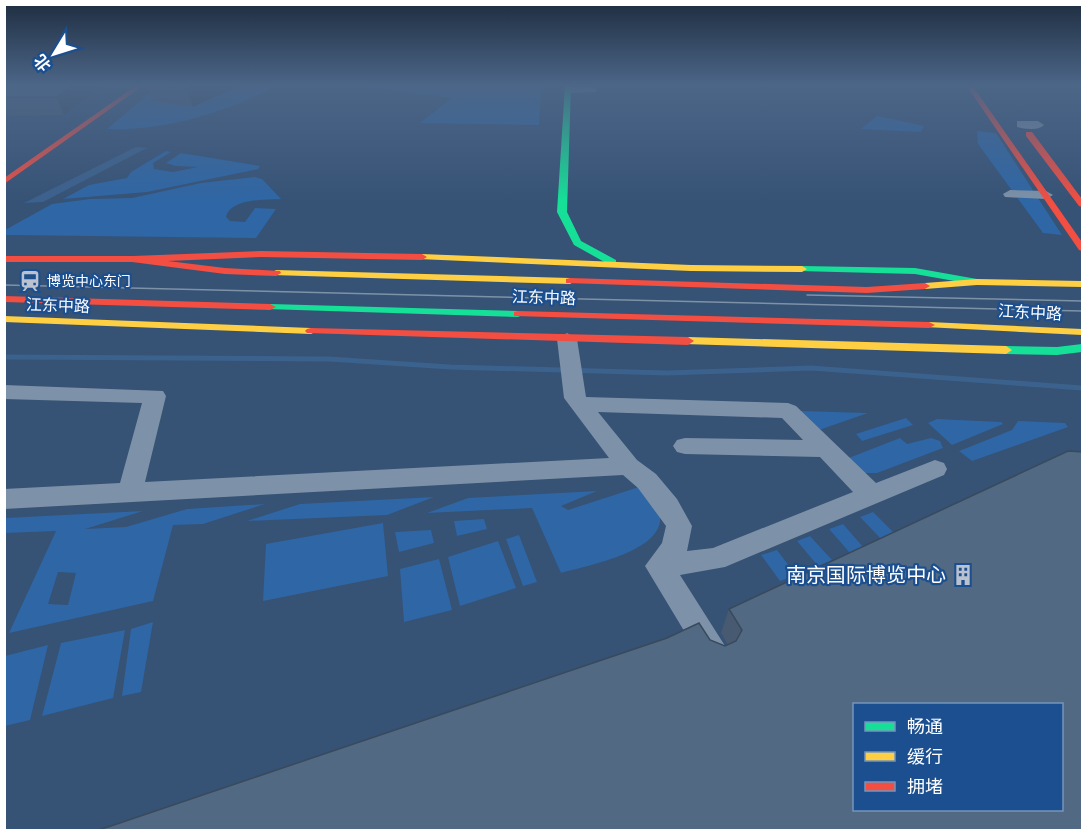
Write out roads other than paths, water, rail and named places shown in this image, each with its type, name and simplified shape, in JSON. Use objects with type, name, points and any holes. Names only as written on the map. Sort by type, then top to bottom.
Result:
[{"type":"street","points":[[4,182],[86,124]]},
{"type":"street","points":[[566,124],[562,212],[577,243],[603,259],[625,265]]},
{"type":"street","points":[[996,124],[1083,248]]},
{"type":"street","points":[[1025,124],[1083,204]]},
{"type":"street","points":[[1010,194],[1046,195]]},
{"type":"street","points":[[553,226],[562,212]]},
{"type":"street","points":[[488,260],[522,249]]},
{"type":"street","name":"江东中路","points":[[4,259],[132,259],[261,254],[915,271],[977,282]]},
{"type":"street","name":"江东中路","points":[[132,259],[225,271],[867,290],[977,282],[1083,284]]},
{"type":"street","name":"江东中路","points":[[4,299],[428,309],[1046,328],[1083,332]]},
{"type":"street","name":"江东中路","points":[[4,319],[567,339],[1057,351],[1083,348]]},
{"type":"street","points":[[567,339],[575,398],[628,466],[646,481],[668,506],[679,526],[675,548],[659,566]]},
{"type":"street","points":[[4,392],[155,396],[130,492]]},
{"type":"street","points":[[580,404],[788,411],[872,495]]},
{"type":"street","points":[[685,446],[827,449]]},
{"type":"street","points":[[4,498],[628,466]]},
{"type":"street","points":[[659,566],[715,559],[935,469]]},
{"type":"street","points":[[659,566],[715,653]]},
{"type":"waterway","points":[[4,357],[329,359],[450,367],[667,373],[811,368],[1082,388]]},
{"type":"tram line","points":[[4,285],[1082,311]]},
{"type":"tram line","points":[[807,295],[1082,301]]},
{"type":"place","name":"博览中心东门","points":[[30,281]]},
{"type":"place","name":"南京国际博览中心","points":[[963,575]]}]
